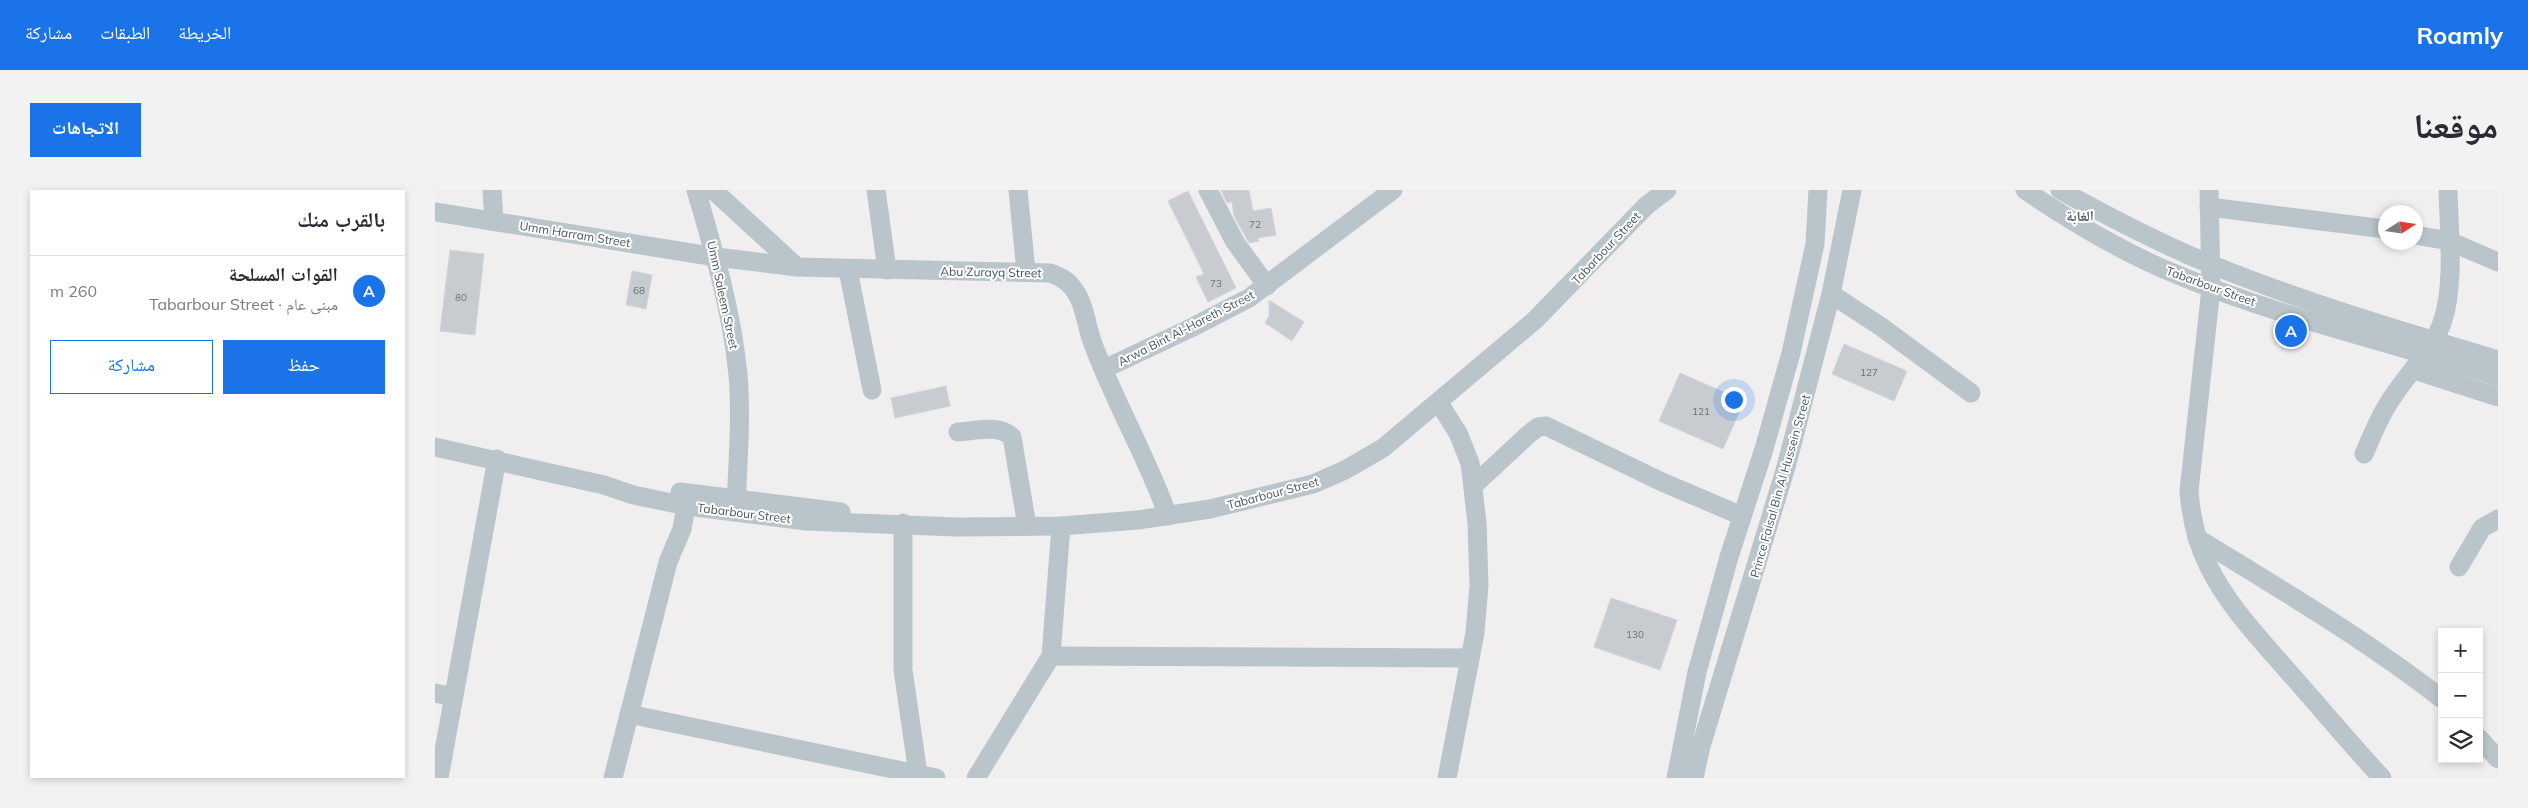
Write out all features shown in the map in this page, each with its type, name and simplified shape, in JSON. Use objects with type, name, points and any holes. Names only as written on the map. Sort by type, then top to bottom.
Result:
[{"type":"street","points":[[492,190],[494,221]]},
{"type":"street","name":"Umm Saleem Street","points":[[696,190],[716,257],[732,329],[738,376],[739,433],[745,460],[741,506]]},
{"type":"street","points":[[713,190],[797,266]]},
{"type":"street","points":[[875,190],[887,270]]},
{"type":"street","points":[[1018,190],[1026,272]]},
{"type":"street","name":"Arwa Bint Al-Hareth Street","points":[[1208,190],[1235,242],[1267,286]]},
{"type":"street","name":"Arwa Bint Al-Hareth Street","points":[[1104,369],[1215,316],[1267,286],[1393,190]]},
{"type":"street","name":"Tabarbour Street","points":[[435,447],[497,459],[604,485],[681,498],[741,506],[810,507],[895,523],[956,527],[1061,526],[1168,516],[1277,494],[1331,477],[1383,448],[1439,403],[1552,305],[1651,197],[1667,190]]},
{"type":"street","name":"Prince Faisal Bin Al Hussein Street","points":[[1676,778],[1691,697],[1741,516],[1764,449],[1791,353],[1815,244],[1818,190]]},
{"type":"street","name":"Prince Faisal Bin Al Hussein Street","points":[[1694,778],[1701,746],[1786,467],[1831,294],[1845,217],[1852,190]]},
{"type":"street","points":[[1845,217],[1867,190]]},
{"type":"street","name":"Tabarbour Street","points":[[2025,190],[2070,221],[2103,240],[2172,273],[2211,288],[2498,377]]},
{"type":"street","name":"Tabarbour Street","points":[[2060,190],[2141,234],[2210,264],[2327,306],[2423,355],[2498,360]]},
{"type":"street","points":[[2365,454],[2379,422],[2395,393],[2423,355],[2441,324],[2446,309],[2449,241],[2448,190]]},
{"type":"street","points":[[2378,228],[2209,198],[2211,288],[2189,491],[2191,516],[2197,538],[2208,566],[2233,605],[2266,646],[2382,778]]},
{"type":"street","name":"Umm Harram Street","points":[[435,212],[716,257]]},
{"type":"street","points":[[2423,236],[2449,241],[2498,262]]},
{"type":"street","name":"Abu Zurayq Street","points":[[716,257],[847,270],[1026,272],[1050,273],[1063,278],[1073,287],[1080,300],[1093,345],[1147,460],[1168,516]]},
{"type":"street","points":[[847,270],[872,390]]},
{"type":"street","points":[[1831,294],[1880,326],[1971,393]]},
{"type":"street","points":[[2423,355],[2498,397]]},
{"type":"street","points":[[1439,403],[1465,448],[1474,486],[1479,585],[1475,633],[1447,778]]},
{"type":"street","points":[[1474,486],[1529,434],[1538,427],[1546,426],[1662,482],[1741,516]]},
{"type":"street","points":[[958,432],[998,430],[1007,432],[1012,436],[1027,526]]},
{"type":"street","points":[[439,778],[497,459]]},
{"type":"street","points":[[613,778],[668,562],[681,498]]},
{"type":"street","points":[[2459,567],[2482,528],[2498,519]]},
{"type":"street","points":[[895,523],[903,670],[918,774]]},
{"type":"street","points":[[977,778],[1051,656],[1061,526]]},
{"type":"street","points":[[2197,538],[2378,652],[2438,696]]},
{"type":"street","points":[[1717,602],[1742,616]]},
{"type":"street","points":[[1051,656],[1470,658]]},
{"type":"street","points":[[435,693],[453,697]]},
{"type":"street","points":[[629,714],[937,778]]},
{"type":"street","points":[[2483,742],[2498,759]]},
{"type":"building","points":[[1221,190],[1249,190],[1253,211],[1271,208],[1276,235],[1258,238],[1259,241],[1249,243],[1234,216],[1232,202],[1227,203]]},
{"type":"building","points":[[1188,191],[1236,288],[1208,302],[1196,277],[1204,274],[1168,201]]},
{"type":"building","points":[[450,250],[484,254],[475,335],[440,331]]},
{"type":"building","points":[[632,271],[652,275],[646,309],[626,305]]},
{"type":"building","points":[[1269,300],[1304,322],[1292,341],[1265,323],[1269,316]]},
{"type":"building","points":[[1844,344],[1907,371],[1894,401],[1832,374]]},
{"type":"building","points":[[1680,373],[1744,401],[1723,449],[1659,421]]},
{"type":"building","points":[[946,386],[950,406],[895,418],[891,398]]},
{"type":"building","points":[[1611,598],[1677,620],[1660,670],[1594,647]]},
{"type":"place","name":"القوات المسلحة","points":[[2291,331]]},
{"type":"district","name":"الغابة","points":[[2080,216]]}]
